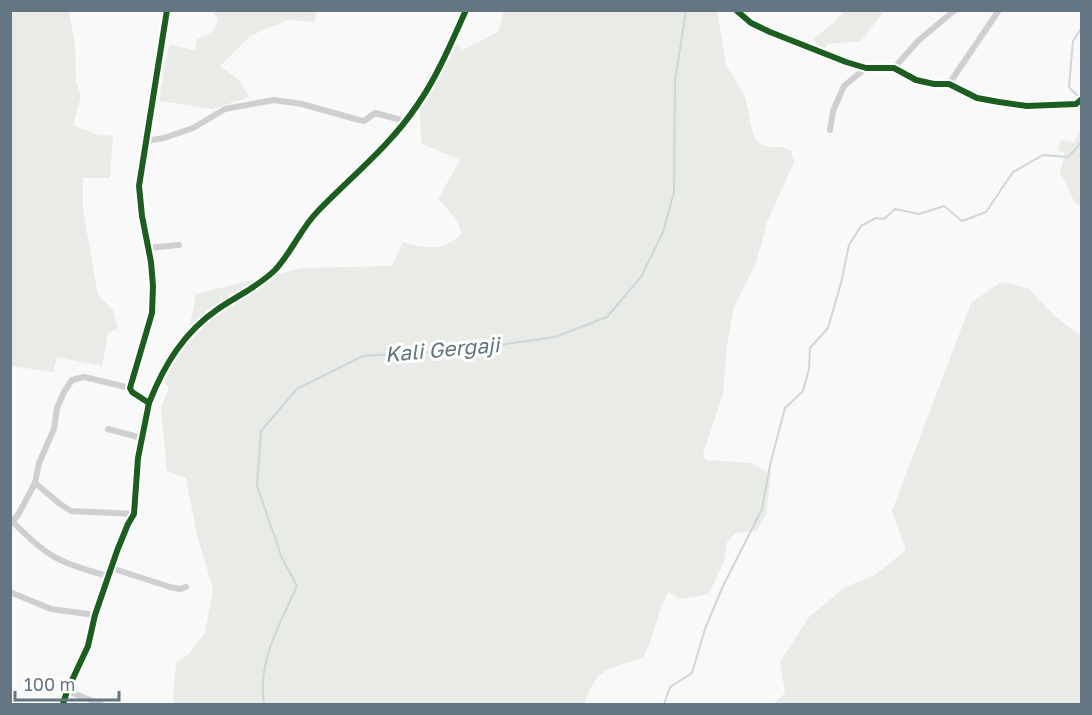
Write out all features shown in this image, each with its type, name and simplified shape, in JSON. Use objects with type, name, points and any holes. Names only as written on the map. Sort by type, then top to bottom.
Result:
[{"type":"street","points":[[130,388],[152,312],[153,286],[139,196],[167,10]]},
{"type":"street","points":[[63,705],[88,646],[108,576],[134,514],[138,458],[149,403],[163,369],[182,342],[211,314],[254,286],[275,269],[317,212],[368,163],[405,121],[426,93],[466,10]]},
{"type":"street","points":[[736,10],[751,23],[770,32],[846,62],[866,68],[894,68],[916,80],[934,84],[949,84],[977,98],[1027,106],[1068,105],[1080,101]]},
{"type":"street","points":[[894,68],[919,40],[955,10]]},
{"type":"street","points":[[949,84],[999,10]]},
{"type":"street","points":[[830,130],[833,111],[844,86],[866,68]]},
{"type":"street","points":[[146,141],[164,138],[193,128],[225,109],[274,100],[302,104],[364,121],[375,113],[405,121]]},
{"type":"street","points":[[148,248],[179,244]]},
{"type":"street","points":[[108,576],[57,560],[39,548],[11,522],[18,515],[35,483],[39,463],[54,429],[57,408],[72,380],[84,377],[130,388],[132,392],[149,403]]},
{"type":"street","points":[[108,429],[142,438]]},
{"type":"street","points":[[35,483],[71,511],[134,514]]},
{"type":"street","points":[[111,568],[170,587],[180,589],[186,587]]},
{"type":"street","points":[[10,592],[51,609],[95,615]]},
{"type":"street","points":[[67,691],[101,705]]},
{"type":"shaded area","points":[[11,10],[69,11],[75,44],[76,82],[81,96],[73,125],[95,134],[113,136],[110,178],[83,178],[83,210],[98,295],[113,310],[118,328],[108,333],[102,366],[57,357],[53,372],[11,366]]},
{"type":"shaded area","points":[[212,11],[317,11],[314,22],[288,20],[250,36],[220,66],[239,80],[249,97],[213,109],[159,101],[170,45],[195,50],[197,39],[214,31],[218,19]]},
{"type":"shaded area","points":[[504,11],[717,11],[726,65],[745,96],[754,138],[765,146],[791,150],[794,162],[767,222],[756,263],[734,307],[727,346],[723,394],[703,454],[706,460],[751,463],[771,474],[766,514],[757,531],[735,533],[727,542],[724,561],[709,594],[680,599],[668,592],[643,658],[605,671],[594,683],[584,704],[174,704],[176,662],[188,655],[205,633],[213,589],[197,535],[186,478],[167,471],[161,408],[169,387],[163,381],[186,345],[196,294],[302,268],[392,266],[403,242],[434,247],[447,244],[461,234],[455,219],[438,199],[460,160],[421,143],[420,92],[437,63],[448,36],[463,50],[498,32]]},
{"type":"shaded area","points":[[844,11],[884,11],[861,41],[828,44],[823,50],[813,39],[837,20]]},
{"type":"shaded area","points":[[1081,129],[1081,206],[1075,203],[1060,172],[1065,153],[1057,150],[1061,140],[1074,143]]},
{"type":"shaded area","points":[[1001,282],[1028,288],[1056,317],[1081,334],[1081,704],[773,704],[785,693],[780,662],[809,617],[845,587],[875,575],[906,550],[892,511],[971,303]]},
{"type":"waterway","name":"Kali Gergaji","points":[[264,704],[263,688],[267,658],[277,629],[297,586],[282,558],[257,486],[261,431],[297,389],[363,356],[464,350],[555,337],[607,317],[641,277],[663,232],[674,192],[675,81],[686,10]]},
{"type":"waterway","points":[[1080,98],[1069,87],[1073,41],[1082,27]]},
{"type":"waterway","points":[[664,704],[670,687],[692,673],[705,629],[723,586],[762,509],[770,465],[785,408],[803,391],[809,369],[810,348],[828,328],[849,245],[861,226],[876,218],[884,219],[895,209],[919,214],[944,206],[962,221],[986,212],[1013,172],[1043,155],[1068,157],[1082,142]]},
{"type":"cycle path","points":[[63,704],[88,646],[95,615],[117,551],[134,514],[138,458],[149,403],[132,392],[130,388],[152,313],[153,286],[139,186],[167,10]]},
{"type":"cycle path","points":[[149,403],[168,363],[195,328],[218,309],[269,276],[312,218],[396,133],[432,82],[466,10]]},
{"type":"cycle path","points":[[736,10],[751,23],[770,32],[846,62],[866,68],[894,68],[916,80],[934,84],[949,84],[977,98],[1027,106],[1076,104],[1082,99]]}]
